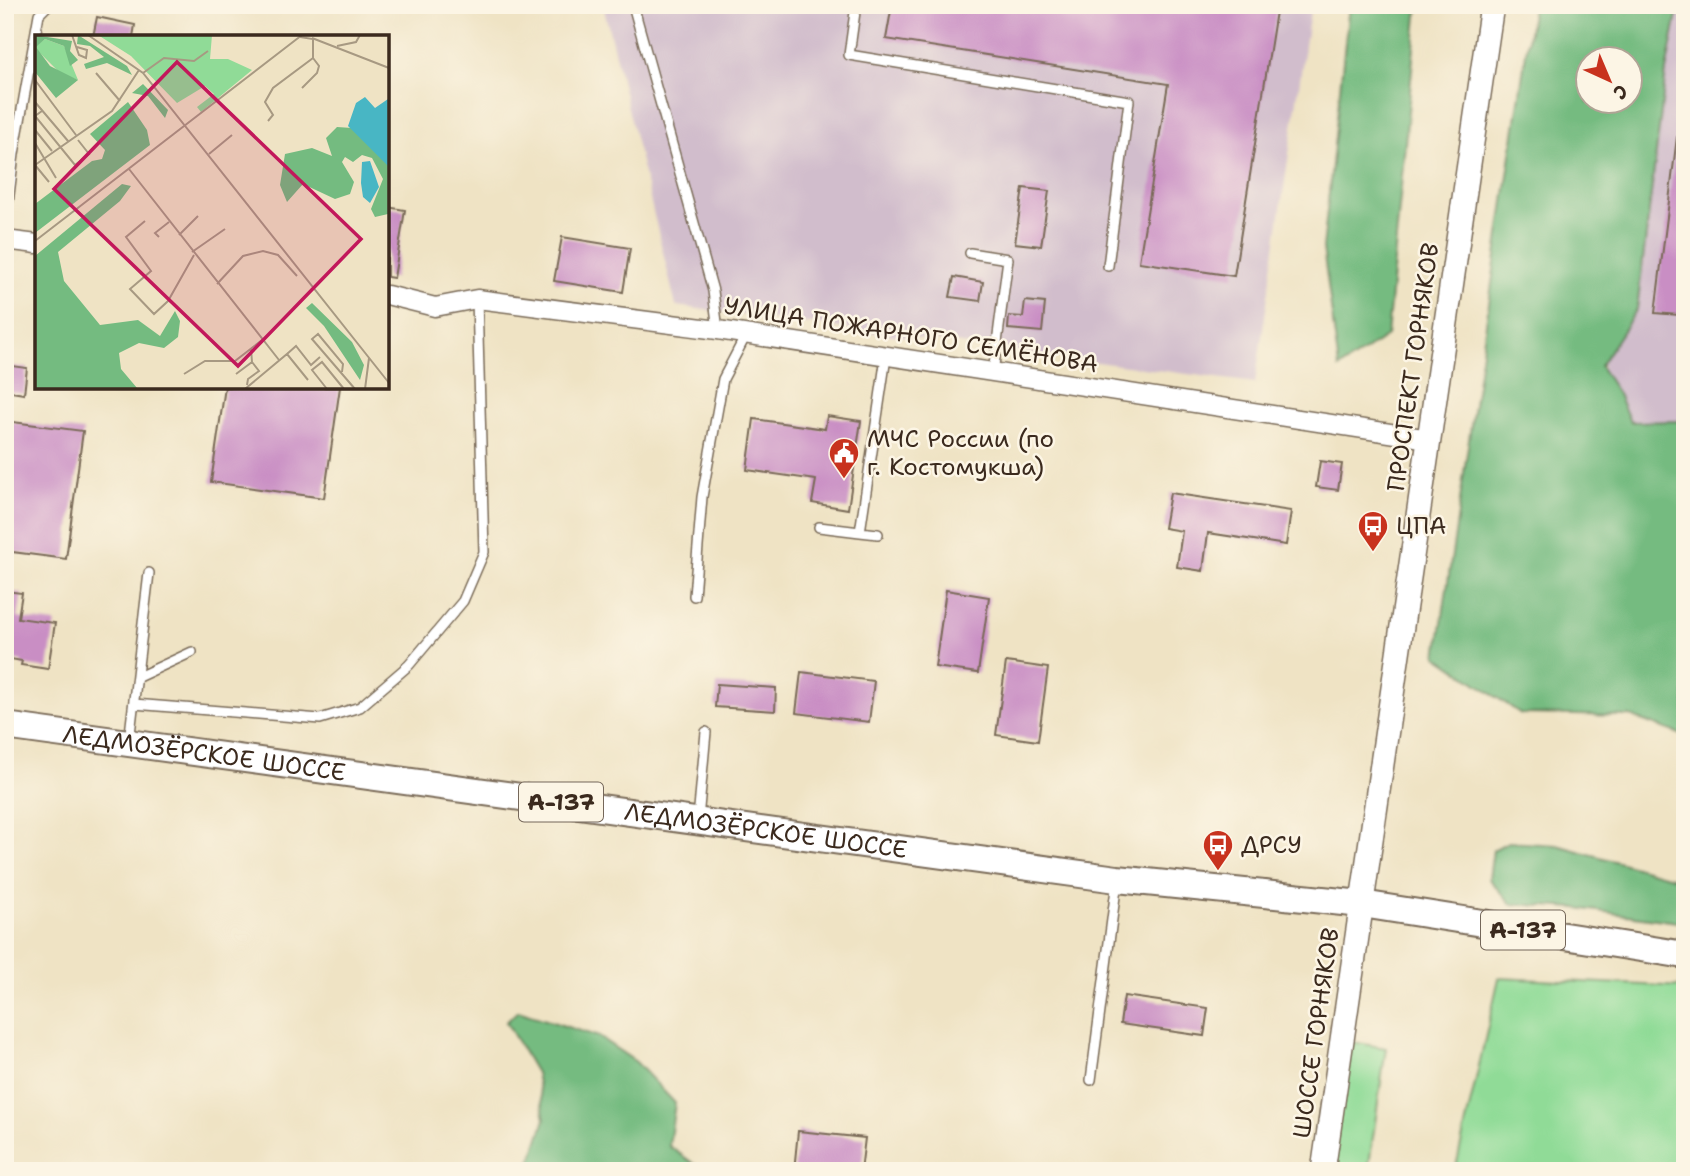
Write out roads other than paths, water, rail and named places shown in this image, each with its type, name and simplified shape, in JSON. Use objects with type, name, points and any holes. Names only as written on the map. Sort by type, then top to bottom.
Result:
[{"type":"main road","name":"ПРОСПЕКТ ГОРНЯКОВ","points":[[1362,904],[1492,5]]},
{"type":"main road","name":"ЛЕДМОЗЁРСКОЕ ШОССЕ","points":[[5,726],[1117,880],[1362,904]]},
{"type":"main road","name":"А-137","points":[[1362,904],[1685,955]]},
{"type":"main road","name":"ШОССЕ ГОРНЯКОВ","points":[[1323,1171],[1362,904]]},
{"type":"street","points":[[5,240],[35,243]]},
{"type":"street","name":"УЛИЦА ПОЖАРНОГО СЕМЁНОВА","points":[[388,295],[435,307],[477,299],[718,330],[1429,439]]},
{"type":"lane","points":[[35,35],[39,14],[48,5]]},
{"type":"lane","points":[[633,5],[713,291],[718,330]]},
{"type":"lane","points":[[856,5],[849,55],[1129,101],[1108,266]]},
{"type":"lane","points":[[5,228],[15,148],[35,36]]},
{"type":"lane","points":[[5,139],[15,148]]},
{"type":"lane","points":[[970,253],[1008,259],[993,373]]},
{"type":"lane","points":[[134,704],[320,719],[360,707],[418,655],[463,601],[484,552],[477,299]]},
{"type":"lane","points":[[694,596],[702,497],[723,380],[746,335]]},
{"type":"lane","points":[[860,532],[886,356]]},
{"type":"lane","points":[[819,527],[878,534]]},
{"type":"lane","points":[[129,743],[149,573]]},
{"type":"lane","points":[[138,677],[192,652]]},
{"type":"lane","points":[[698,820],[706,732]]},
{"type":"lane","points":[[1091,1080],[1117,880]]},
{"type":"place","name":"МЧС России (по г. Костомукша)","points":[[844,480]]},
{"type":"place","name":"ЦПА","points":[[1373,553]]},
{"type":"place","name":"ДРСУ","points":[[1218,872]]}]
